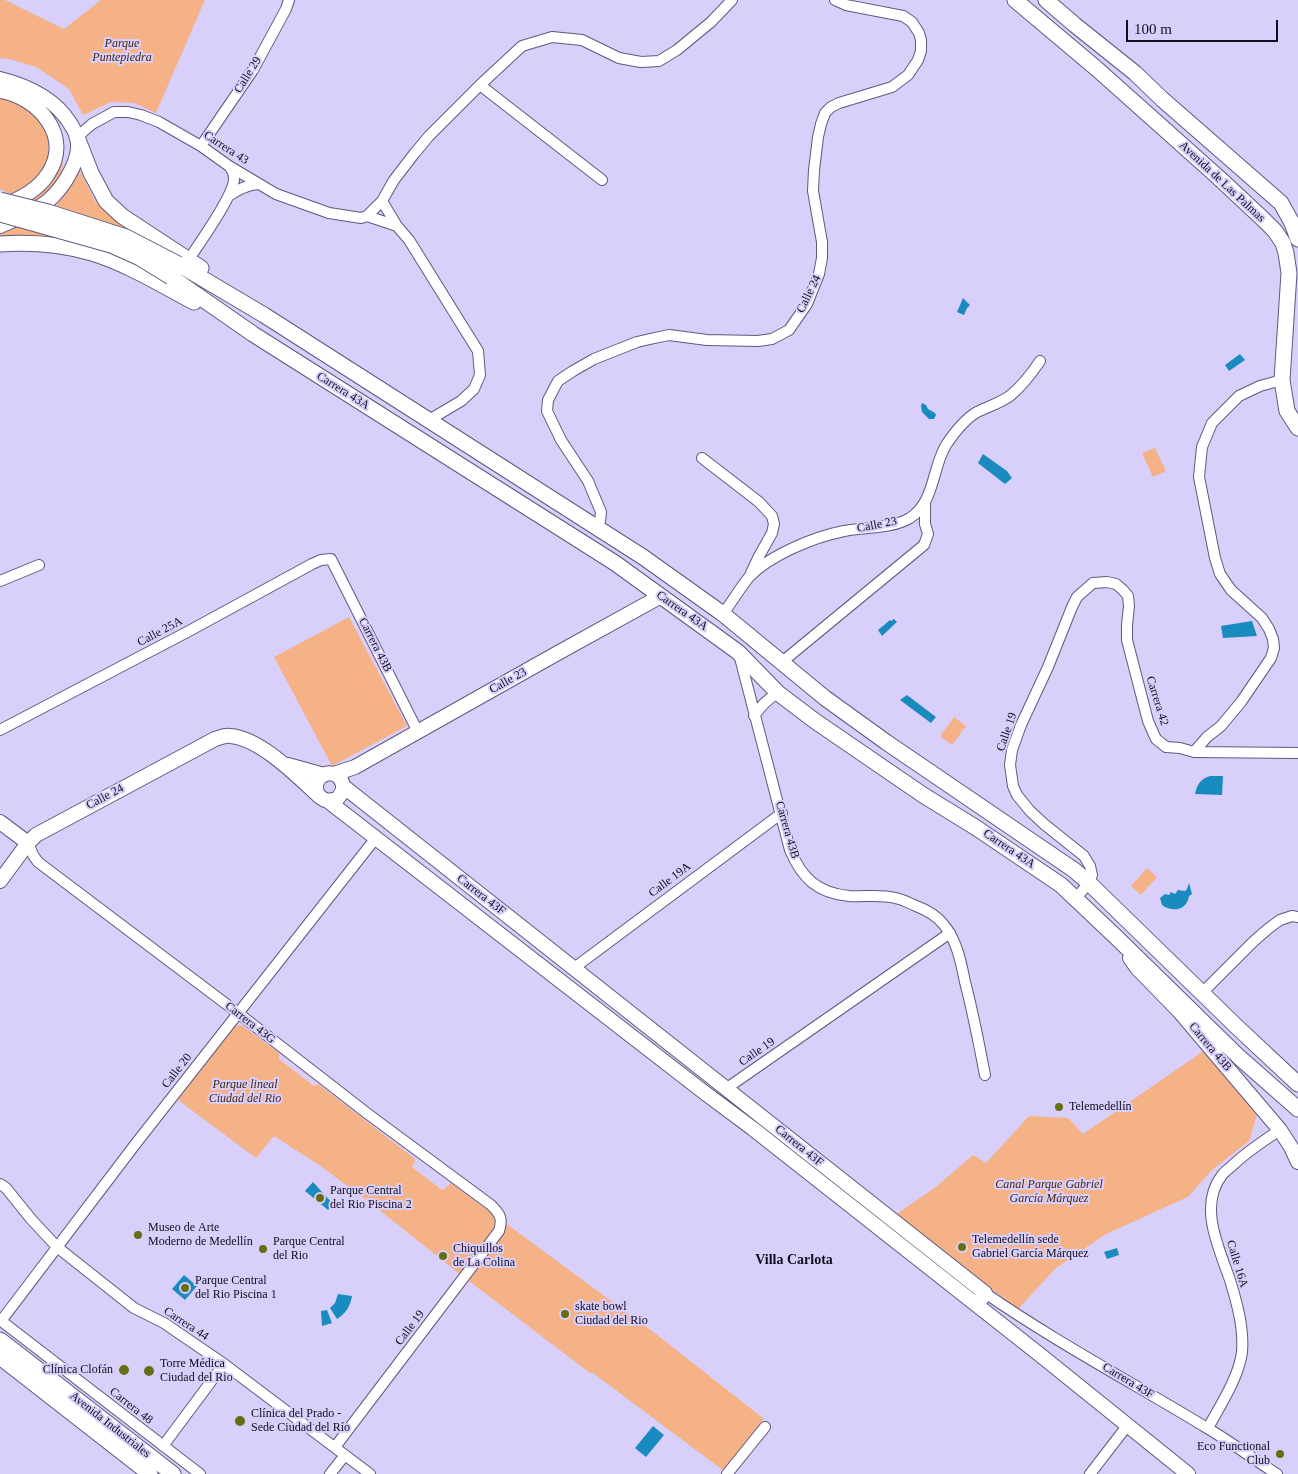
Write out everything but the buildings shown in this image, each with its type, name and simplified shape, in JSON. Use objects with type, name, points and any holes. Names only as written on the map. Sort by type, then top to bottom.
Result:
[{"type":"main road","name":"Avenida de Las Palmas","points":[[1015,0],[1144,111],[1238,196],[1275,231],[1283,243],[1288,267],[1282,380],[1287,411],[1298,428]]},
{"type":"main road","name":"Avenida de Las Palmas","points":[[1046,0],[1135,73],[1281,203],[1298,239]]},
{"type":"main road","points":[[78,137],[90,173],[106,201],[179,267]]},
{"type":"main road","name":"Carrera 43A","points":[[0,200],[48,212],[126,237],[264,315],[643,557],[723,614],[825,698],[886,742],[1060,860],[1090,883],[1298,1084]]},
{"type":"main road","name":"Carrera 43A","points":[[0,214],[111,245],[147,262],[179,267],[253,334],[615,563],[738,652],[778,693],[822,726],[923,795],[1008,848],[1061,885],[1116,936],[1239,1057],[1298,1109]]},
{"type":"main road","points":[[0,244],[63,247],[92,254],[124,266],[253,334]]},
{"type":"main road","name":"Avenida Industriales","points":[[0,1340],[173,1474]]},
{"type":"main road","name":"Avenida Industriales","points":[[0,1357],[150,1474]]},
{"type":"street","name":"Calle 29","points":[[201,146],[253,70],[289,0]]},
{"type":"street","points":[[367,216],[382,202],[394,180],[429,136],[522,46],[552,37],[582,40],[619,58],[641,62],[659,61],[677,50],[711,22],[732,0]]},
{"type":"street","name":"Calle 24","points":[[597,528],[601,512],[588,482],[561,440],[547,411],[548,400],[558,381],[594,360],[637,342],[650,339],[669,336],[707,340],[758,341],[772,339],[789,330],[807,304],[819,274],[822,258],[822,242],[813,190],[818,137],[825,114],[831,107],[839,103],[892,87],[908,75],[918,60],[921,51],[921,40],[912,22],[903,16],[846,5],[835,0]]},
{"type":"street","points":[[0,79],[31,89],[52,102],[64,115],[78,137],[73,166],[55,194],[35,209],[0,226]]},
{"type":"street","points":[[480,85],[602,180]]},
{"type":"street","points":[[0,91],[26,100],[44,114],[51,124],[57,148],[52,168],[41,183],[21,198],[0,207]]},
{"type":"street","name":"Carrera 43","points":[[78,137],[92,124],[114,112],[141,115],[159,122],[201,146],[229,166],[276,194],[329,213],[361,218],[367,216],[398,226]]},
{"type":"street","points":[[179,267],[230,195],[235,179],[229,166]]},
{"type":"street","points":[[230,195],[240,188],[258,184]]},
{"type":"street","points":[[382,202],[409,240],[478,351],[480,375],[474,389],[462,401],[429,420]]},
{"type":"street","name":"Calle 23","points":[[723,614],[749,577],[773,559],[808,541],[843,531],[893,525],[910,518],[925,504],[945,446],[976,413],[1001,401],[1028,379],[1040,361]]},
{"type":"street","points":[[1194,752],[1207,737],[1221,726],[1262,673],[1271,658],[1274,648],[1269,629],[1262,618],[1231,590],[1220,574],[1215,558],[1200,478],[1202,447],[1212,423],[1239,396],[1260,386],[1282,380]]},
{"type":"street","points":[[702,458],[759,502],[772,516],[774,524],[772,533],[749,577]]},
{"type":"street","points":[[782,662],[924,546],[928,534],[924,524],[925,504]]},
{"type":"street","points":[[910,518],[924,524]]},
{"type":"street","points":[[767,543],[768,550],[773,559]]},
{"type":"street","name":"Calle 25A","points":[[0,730],[312,564],[321,560],[331,559]]},
{"type":"street","name":"Carrera 43B","points":[[331,559],[418,732]]},
{"type":"street","points":[[0,581],[39,565]]},
{"type":"street","name":"Carrera 42","points":[[1092,583],[1107,582],[1116,584],[1128,596],[1130,606],[1127,640],[1148,721],[1156,739],[1166,747],[1194,752],[1298,753]]},
{"type":"street","name":"Calle 19","points":[[1090,883],[1092,875],[1090,866],[1084,856],[1044,824],[1017,795],[1013,786],[1010,765],[1012,750],[1021,725],[1048,667],[1072,607],[1077,597],[1092,583]]},
{"type":"street","name":"Calle 23","points":[[324,799],[333,801],[341,796],[336,779],[355,767],[661,596]]},
{"type":"street","name":"Carrera 43B","points":[[738,652],[782,813],[790,850],[797,866],[818,887],[850,896],[875,895],[894,897],[927,910],[943,924],[950,933],[956,948],[966,983],[985,1075]]},
{"type":"street","points":[[754,716],[767,700],[778,693]]},
{"type":"street","name":"Calle 24","points":[[0,881],[28,843],[44,829],[195,748],[228,735]]},
{"type":"street","name":"Carrera 43F","points":[[228,735],[244,739],[285,764],[324,799],[704,1094],[752,1128],[1188,1474]]},
{"type":"street","name":"Carrera 43F","points":[[285,764],[336,779],[985,1293],[1036,1326],[1208,1428],[1277,1474]]},
{"type":"street","points":[[324,799],[317,793],[316,784],[320,777],[336,779]]},
{"type":"street","name":"Calle 19A","points":[[574,968],[782,813]]},
{"type":"street","name":"Carrera 43G","points":[[0,822],[28,843],[33,856],[38,862],[490,1205],[499,1213],[502,1222]]},
{"type":"street","name":"Calle 20","points":[[1,1321],[136,1142],[375,839]]},
{"type":"street","points":[[1076,898],[1090,883]]},
{"type":"street","points":[[1202,993],[1269,928],[1280,920],[1292,916],[1298,917]]},
{"type":"street","name":"Calle 19","points":[[727,1088],[950,933]]},
{"type":"street","name":"Carrera 43B","points":[[1116,936],[1137,968],[1179,1011],[1280,1130],[1298,1162]]},
{"type":"street","name":"Calle 16A","points":[[1208,1428],[1240,1363],[1242,1337],[1231,1282],[1218,1246],[1211,1216],[1213,1193],[1222,1175],[1252,1148],[1280,1130]]},
{"type":"street","name":"Carrera 44","points":[[0,1184],[6,1188],[30,1219],[57,1247],[134,1308],[164,1323],[224,1364],[370,1474]]},
{"type":"street","name":"Calle 19","points":[[335,1447],[499,1231],[502,1222]]},
{"type":"street","points":[[976,1305],[985,1293]]},
{"type":"street","name":"Carrera 48","points":[[1,1321],[200,1474]]},
{"type":"street","points":[[163,1446],[224,1364]]},
{"type":"street","points":[[1090,1474],[1127,1426]]},
{"type":"street","points":[[727,1474],[764,1427]]},
{"type":"street","points":[[330,1474],[345,1455]]},
{"type":"green space","name":"Parque Puntepiedra","points":[[0,0],[5,0],[64,29],[101,0],[205,0],[156,113],[134,103],[111,102],[83,115],[69,89],[36,67],[0,58]]},
{"type":"green space","points":[[0,95],[18,101],[40,119],[46,132],[49,147],[44,169],[30,183],[11,194],[0,189]]},
{"type":"green space","points":[[63,161],[58,179],[51,189],[38,203],[29,199],[49,183]]},
{"type":"green space","points":[[79,169],[95,201],[114,218],[136,233],[56,206]]},
{"type":"green space","points":[[19,226],[57,238],[0,238],[0,234]]},
{"type":"green space","points":[[1155,448],[1166,471],[1153,477],[1142,453]]},
{"type":"green space","points":[[349,617],[407,726],[332,766],[274,657]]},
{"type":"green space","points":[[954,717],[966,726],[952,745],[940,736]]},
{"type":"green space","points":[[1147,868],[1157,877],[1141,895],[1131,886]]},
{"type":"green space","name":"Parque lineal Ciudad del Rio","points":[[239,1025],[279,1053],[279,1059],[314,1086],[318,1084],[414,1158],[415,1161],[412,1167],[442,1190],[451,1183],[656,1334],[764,1419],[724,1471],[593,1373],[590,1373],[319,1165],[274,1136],[256,1158],[178,1100],[233,1028]]},
{"type":"green space","name":"Canal Parque Gabriel García Márquez","points":[[1205,1050],[1257,1114],[1249,1141],[1212,1170],[1188,1197],[1106,1234],[1056,1268],[1018,1309],[894,1216],[937,1186],[973,1155],[986,1163],[1029,1116],[1068,1118],[1083,1134]]},
{"type":"water","points":[[963,298],[970,305],[964,315],[957,312]]},
{"type":"water","points":[[1240,354],[1245,360],[1229,371],[1225,365]]},
{"type":"water","points":[[922,403],[935,413],[934,419],[929,419],[922,412]]},
{"type":"water","points":[[983,454],[1007,471],[1012,478],[1005,484],[978,463]]},
{"type":"water","points":[[894,619],[897,622],[882,636],[878,630]]},
{"type":"water","points":[[1252,621],[1257,636],[1223,638],[1221,626]]},
{"type":"water","points":[[907,695],[936,717],[931,723],[900,700]]},
{"type":"water","points":[[1210,776],[1223,776],[1222,795],[1195,794],[1200,783]]},
{"type":"water","points":[[1189,883],[1192,894],[1182,907],[1171,909],[1162,905],[1160,898],[1165,894],[1169,895],[1171,892],[1175,894],[1178,890],[1185,891]]},
{"type":"water","name":"Parque Central del Rio Piscina 2","points":[[313,1182],[333,1204],[328,1210],[305,1191]]},
{"type":"water","points":[[1117,1248],[1119,1255],[1107,1259],[1104,1252]]},
{"type":"water","name":"Parque Central del Rio Piscina 1","points":[[184,1275],[197,1286],[185,1300],[172,1289]]},
{"type":"water","points":[[338,1294],[352,1296],[347,1309],[337,1319],[330,1308],[335,1303]]},
{"type":"water","points":[[327,1310],[332,1323],[322,1326],[321,1311]]},
{"type":"water","points":[[653,1426],[664,1435],[646,1457],[635,1448]]},
{"type":"place","name":"Telemedellín","points":[[1059,1107]]},
{"type":"place","name":"Parque Central del Rio Piscina 2","points":[[320,1198]]},
{"type":"place","name":"Museo de Arte Moderno de Medellín","points":[[138,1235]]},
{"type":"place","name":"Telemedellín sede Gabriel García Márquez","points":[[962,1247]]},
{"type":"place","name":"Parque Central del Rio","points":[[263,1249]]},
{"type":"place","name":"Chiquillos de La Colina","points":[[443,1256]]},
{"type":"place","name":"Parque Central del Rio Piscina 1","points":[[185,1288]]},
{"type":"place","name":"skate bowl Ciudad del Rio","points":[[565,1314]]},
{"type":"place","name":"Clínica Clofán","points":[[124,1370]]},
{"type":"place","name":"Torre Médica Ciudad del Rio","points":[[149,1371]]},
{"type":"place","name":"Clínica del Prado - Sede Ciudad del Río","points":[[240,1421]]},
{"type":"place","name":"Eco Functional Club","points":[[1280,1454]]},
{"type":"district","name":"Villa Carlota","points":[[794,1260]]}]
